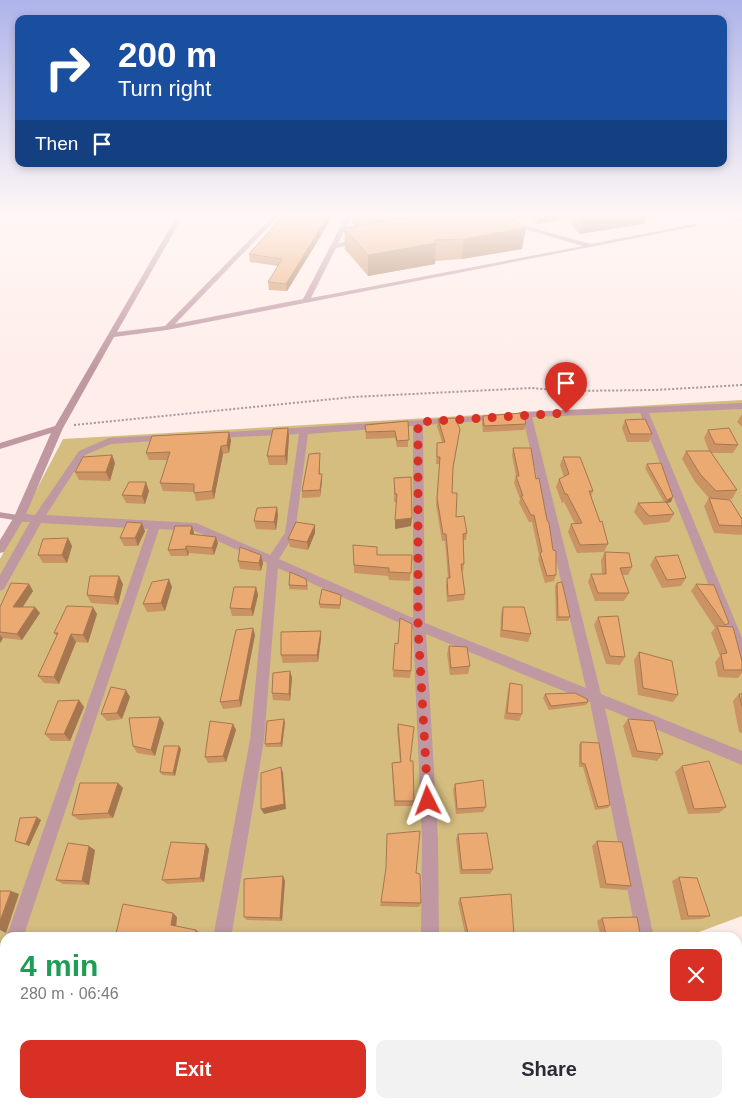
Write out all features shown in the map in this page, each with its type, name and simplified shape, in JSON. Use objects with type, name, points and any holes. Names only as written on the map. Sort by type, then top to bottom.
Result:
[{"type":"street","points":[[0,549],[19,518],[58,428],[151,268]]},
{"type":"street","points":[[167,328],[226,268]]},
{"type":"street","points":[[306,301],[323,268]]},
{"type":"street","points":[[113,335],[167,328],[479,268]]},
{"type":"street","points":[[207,436],[527,415],[742,406]]},
{"type":"street","points":[[643,409],[742,654]]},
{"type":"street","points":[[527,415],[596,700],[645,932]]},
{"type":"street","points":[[418,422],[418,626],[430,840],[430,932]]},
{"type":"street","points":[[0,446],[58,428]]},
{"type":"street","points":[[223,932],[257,740],[273,560],[290,533],[304,430]]},
{"type":"street","points":[[0,586],[29,532],[82,453],[109,441],[178,437]]},
{"type":"street","points":[[19,518],[196,527],[418,626],[742,758]]},
{"type":"street","points":[[16,932],[155,524]]},
{"type":"lane","points":[[0,515],[19,518]]},
{"type":"path","points":[[58,428],[86,422],[353,397],[531,388],[567,391],[655,390],[742,385]]},
{"type":"shaded area","points":[[742,400],[742,916],[699,932],[0,932],[0,559],[63,439]]},
{"type":"building","points":[[277,268],[296,268],[286,284],[268,282]]},
{"type":"building","points":[[523,413],[526,424],[484,426],[483,416]]},
{"type":"building","points":[[455,418],[460,429],[453,467],[452,493],[457,493],[456,517],[464,516],[467,533],[463,534],[464,564],[461,564],[465,594],[448,596],[447,578],[450,578],[446,534],[443,534],[437,498],[440,457],[437,457],[437,443],[445,442],[438,419]]},
{"type":"building","points":[[645,419],[652,434],[630,434],[625,420]]},
{"type":"building","points":[[408,421],[409,440],[397,441],[395,431],[366,432],[365,425]]},
{"type":"building","points":[[288,428],[285,456],[267,456],[273,429]]},
{"type":"building","points":[[729,428],[738,445],[715,444],[708,430]]},
{"type":"building","points":[[229,432],[227,445],[221,446],[212,491],[194,493],[194,484],[160,483],[170,452],[146,453],[152,436]]},
{"type":"building","points":[[513,448],[531,448],[536,479],[539,478],[549,523],[553,550],[556,551],[556,575],[547,576],[540,553],[542,552],[534,515],[531,515],[521,496],[523,496],[516,476],[519,476]]},
{"type":"building","points":[[686,451],[710,451],[737,490],[716,491],[700,474]]},
{"type":"building","points":[[320,453],[319,474],[322,474],[320,490],[302,491],[309,454]]},
{"type":"building","points":[[112,455],[106,472],[75,472],[83,457]]},
{"type":"building","points":[[563,457],[580,457],[593,491],[589,491],[600,522],[602,521],[608,544],[580,545],[571,524],[582,523],[567,494],[565,494],[559,479],[569,474]]},
{"type":"building","points":[[661,463],[673,497],[667,500],[647,464]]},
{"type":"building","points":[[411,477],[412,518],[395,520],[397,494],[395,494],[394,478]]},
{"type":"building","points":[[129,482],[146,482],[142,496],[122,495]]},
{"type":"building","points":[[709,498],[730,500],[742,519],[742,526],[719,525]]},
{"type":"building","points":[[666,502],[674,514],[649,516],[638,503]]},
{"type":"building","points":[[277,507],[274,522],[254,521],[257,508]]},
{"type":"building","points":[[127,522],[142,523],[135,538],[120,538]]},
{"type":"building","points":[[296,522],[315,525],[307,542],[288,539]]},
{"type":"building","points":[[175,526],[192,526],[190,534],[216,537],[212,548],[186,546],[186,549],[168,550]]},
{"type":"building","points":[[68,538],[62,555],[38,555],[43,539]]},
{"type":"building","points":[[353,545],[377,547],[377,555],[412,555],[411,573],[389,572],[389,568],[354,565]]},
{"type":"building","points":[[240,547],[261,555],[259,563],[238,561]]},
{"type":"building","points":[[605,552],[629,553],[632,567],[620,568],[629,593],[598,593],[591,574],[606,574]]},
{"type":"building","points":[[678,555],[686,578],[667,580],[655,557]]},
{"type":"building","points":[[290,572],[306,579],[307,586],[289,585]]},
{"type":"building","points":[[90,576],[119,576],[114,597],[87,595]]},
{"type":"building","points":[[169,579],[161,603],[143,604],[152,582]]},
{"type":"building","points":[[562,582],[570,617],[558,617],[557,583]]},
{"type":"building","points":[[11,583],[29,584],[13,607],[35,607],[17,634],[0,632],[0,607]]},
{"type":"building","points":[[696,584],[714,585],[729,623],[725,625]]},
{"type":"building","points":[[234,587],[256,587],[251,609],[230,608]]},
{"type":"building","points":[[322,589],[341,595],[340,605],[319,604]]},
{"type":"building","points":[[67,606],[93,607],[83,635],[71,634],[54,677],[38,676],[58,633],[54,633]]},
{"type":"building","points":[[503,607],[524,607],[531,634],[502,630]]},
{"type":"building","points":[[618,616],[625,657],[610,656],[598,617]]},
{"type":"building","points":[[400,618],[412,624],[411,671],[393,670],[395,643],[398,644]]},
{"type":"building","points":[[717,626],[733,627],[742,661],[742,670],[724,670],[721,654],[727,653]]},
{"type":"building","points":[[253,628],[239,700],[220,702],[236,630]]},
{"type":"building","points":[[321,631],[317,655],[281,655],[281,632]]},
{"type":"building","points":[[449,646],[467,647],[470,666],[451,668]]},
{"type":"building","points":[[639,652],[672,661],[678,695],[643,688]]},
{"type":"building","points":[[290,671],[289,694],[272,693],[273,673]]},
{"type":"building","points":[[510,683],[522,685],[522,714],[507,713]]},
{"type":"building","points":[[111,687],[126,690],[117,713],[101,714]]},
{"type":"building","points":[[575,693],[587,699],[588,702],[551,706],[545,694]]},
{"type":"building","points":[[739,694],[742,694],[742,706]]},
{"type":"building","points":[[79,700],[64,734],[45,734],[58,701]]},
{"type":"building","points":[[160,717],[151,750],[133,746],[129,718]]},
{"type":"building","points":[[284,719],[281,743],[265,744],[267,721]]},
{"type":"building","points":[[628,719],[654,721],[663,754],[637,751]]},
{"type":"building","points":[[210,721],[233,724],[223,756],[205,757]]},
{"type":"building","points":[[398,724],[414,727],[410,761],[413,761],[414,801],[395,801],[392,763],[401,762]]},
{"type":"building","points":[[581,742],[599,743],[610,805],[598,807],[585,764],[581,763]]},
{"type":"building","points":[[164,746],[179,746],[173,773],[160,772]]},
{"type":"building","points":[[709,761],[726,807],[694,809],[682,766]]},
{"type":"building","points":[[281,767],[284,804],[261,809],[261,773]]},
{"type":"building","points":[[483,780],[486,807],[457,809],[455,784]]},
{"type":"building","points":[[80,783],[118,783],[108,813],[72,815]]},
{"type":"building","points":[[37,817],[26,844],[15,841],[20,818]]},
{"type":"building","points":[[420,831],[416,873],[420,874],[421,903],[381,902],[386,868],[387,834]]},
{"type":"building","points":[[487,833],[493,869],[462,870],[458,834]]},
{"type":"building","points":[[597,841],[622,842],[631,886],[606,884]]},
{"type":"building","points":[[171,842],[206,844],[200,878],[162,880]]},
{"type":"building","points":[[68,843],[89,846],[82,881],[56,880]]},
{"type":"building","points":[[283,876],[280,918],[244,917],[244,879]]},
{"type":"building","points":[[679,877],[697,878],[710,916],[688,916]]},
{"type":"building","points":[[0,891],[11,891],[0,921]]},
{"type":"building","points":[[511,894],[514,932],[468,932],[460,898]]},
{"type":"building","points":[[123,904],[173,913],[171,925],[196,930],[196,932],[116,932]]},
{"type":"building","points":[[637,917],[640,932],[606,932],[602,918]]},
{"type":"route","points":[[428,801],[418,626],[418,422],[566,413]]}]
